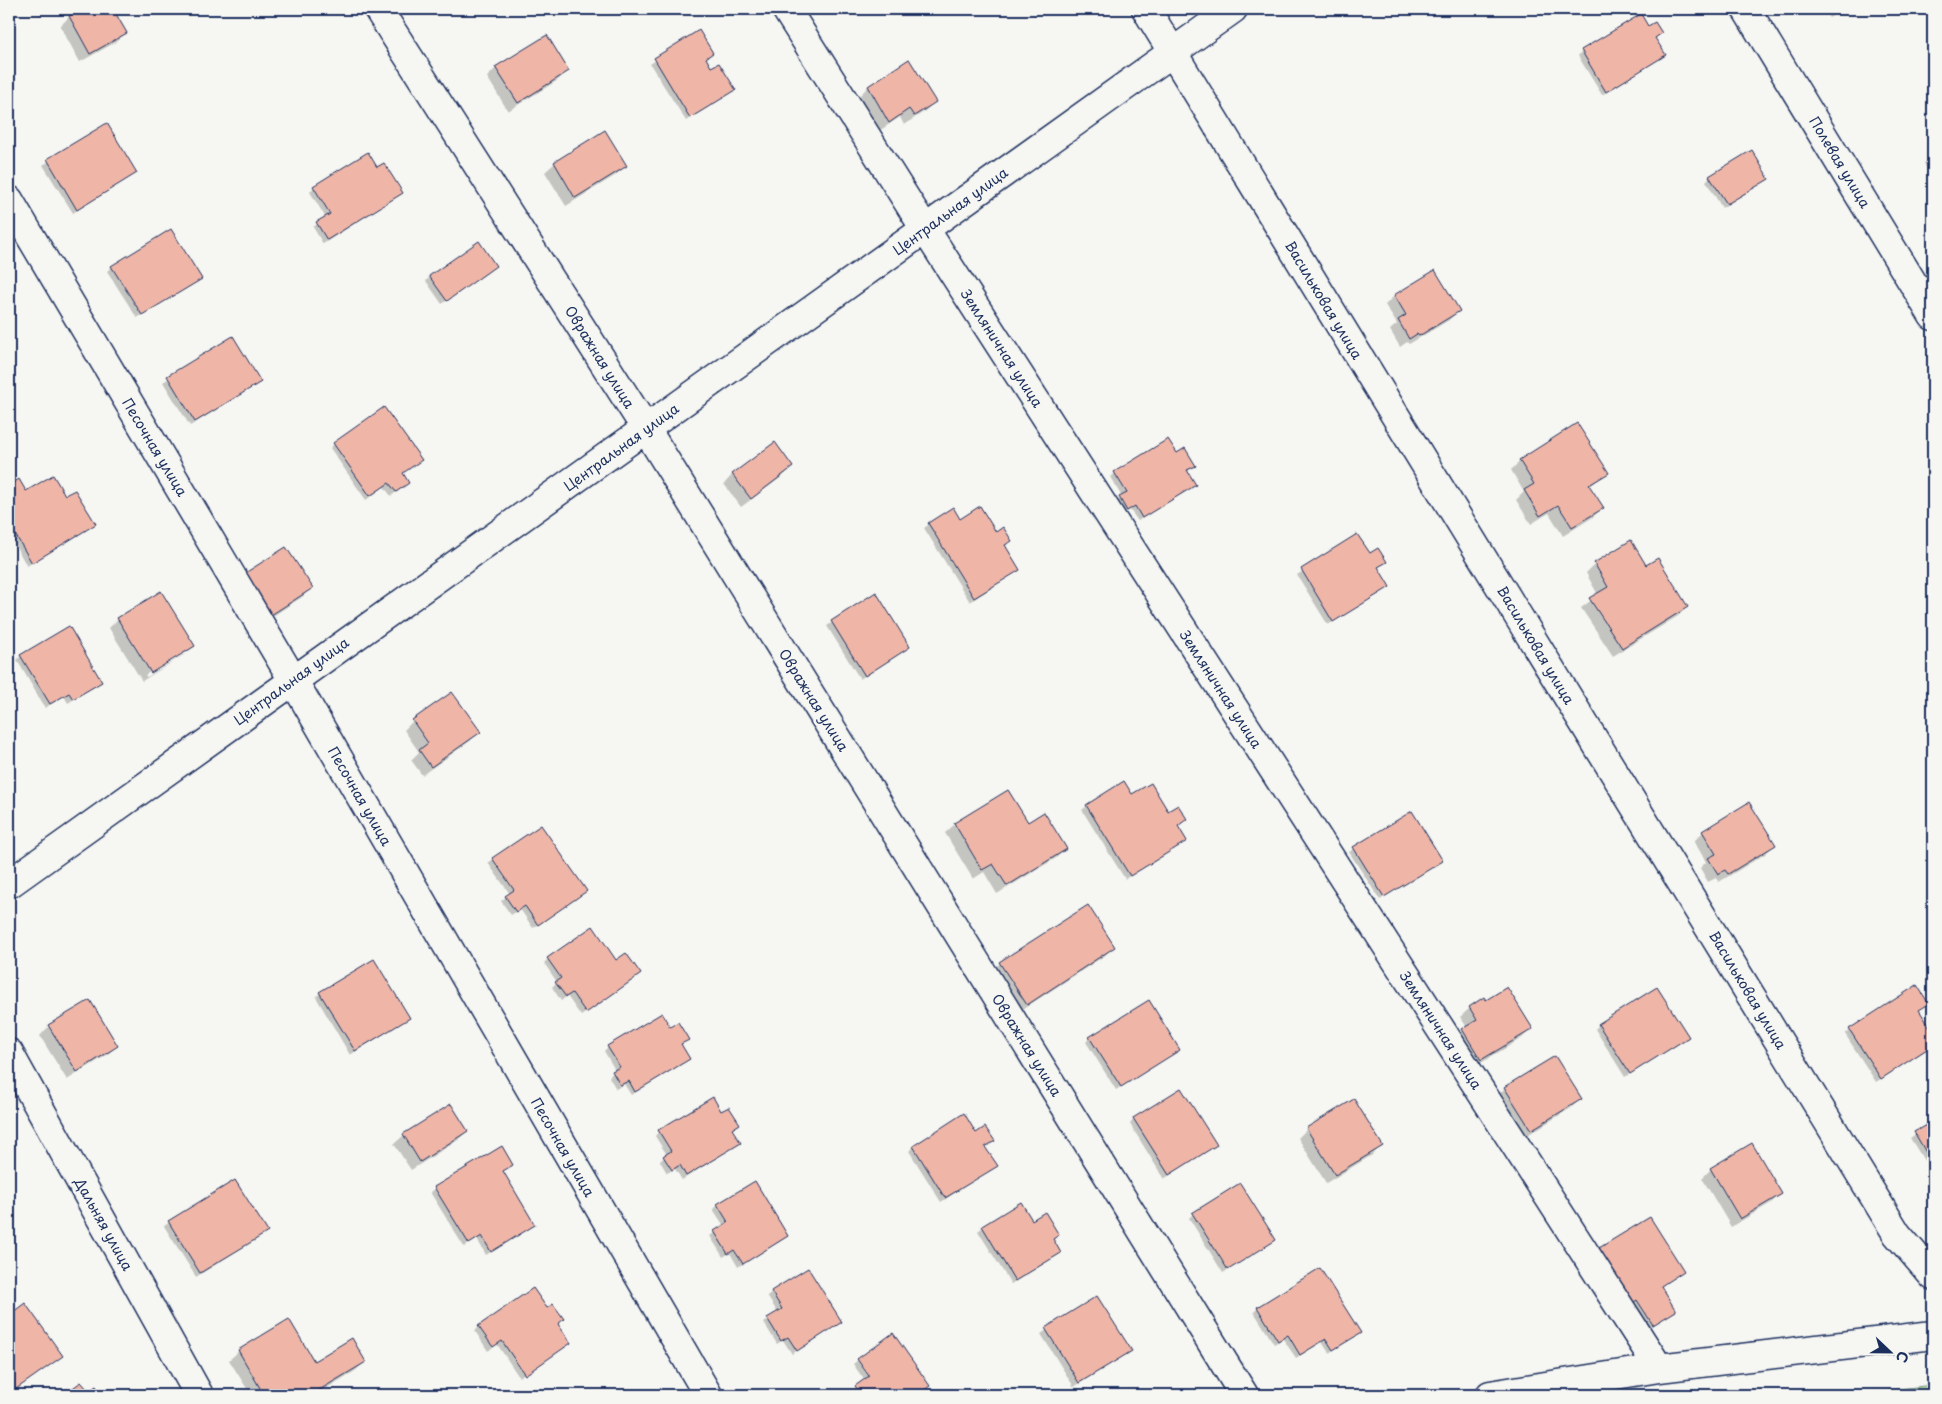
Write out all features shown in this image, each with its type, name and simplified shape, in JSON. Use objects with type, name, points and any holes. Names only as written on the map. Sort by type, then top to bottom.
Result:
[{"type":"street","name":"Овражная улица","points":[[378,9],[646,429],[1244,1395]]},
{"type":"street","name":"Земляничная улица","points":[[786,9],[925,229],[1659,1368]]},
{"type":"street","name":"Васильковая улица","points":[[1146,9],[1897,1234],[1933,1276]]},
{"type":"street","name":"Центральная улица","points":[[9,884],[1233,9]]},
{"type":"street","name":"Полевая улица","points":[[1746,9],[1933,316]]},
{"type":"street","name":"Песочная улица","points":[[9,200],[293,680],[708,1395]]},
{"type":"street","name":"Дальняя улица","points":[[9,1054],[199,1395]]},
{"type":"street","points":[[1490,1395],[1659,1368],[1933,1335]]},
{"type":"green space","points":[[1933,1385],[1933,1395],[1847,1395]]},
{"type":"building","points":[[82,9],[113,9],[127,33],[90,54],[69,16]]},
{"type":"building","points":[[1641,14],[1648,26],[1655,22],[1662,33],[1655,38],[1666,55],[1606,92],[1581,50]]},
{"type":"building","points":[[699,30],[713,53],[706,58],[711,67],[719,63],[736,90],[690,118],[654,58]]},
{"type":"building","points":[[547,35],[569,71],[518,103],[495,67]]},
{"type":"building","points":[[909,59],[936,102],[914,116],[909,109],[889,123],[868,86]]},
{"type":"building","points":[[107,123],[137,173],[77,210],[47,159]]},
{"type":"building","points":[[605,130],[627,166],[575,198],[554,162]]},
{"type":"building","points":[[1752,150],[1769,179],[1727,204],[1709,176]]},
{"type":"building","points":[[368,152],[377,167],[384,163],[403,193],[327,240],[316,222],[330,214],[313,186]]},
{"type":"building","points":[[1933,154],[1933,168],[1927,158]]},
{"type":"building","points":[[171,229],[202,279],[142,315],[111,266]]},
{"type":"building","points":[[479,241],[496,266],[447,301],[429,276]]},
{"type":"building","points":[[1435,270],[1460,311],[1419,336],[1417,334],[1409,339],[1398,320],[1406,315],[1394,295]]},
{"type":"building","points":[[233,336],[261,382],[195,422],[167,376]]},
{"type":"building","points":[[384,407],[422,460],[403,473],[409,483],[396,492],[389,483],[370,496],[333,443]]},
{"type":"building","points":[[1577,423],[1609,473],[1589,485],[1604,508],[1572,527],[1558,505],[1540,516],[1524,490],[1534,484],[1519,460]]},
{"type":"building","points":[[1168,439],[1177,453],[1185,448],[1196,466],[1187,470],[1196,485],[1142,518],[1135,506],[1127,511],[1119,497],[1127,493],[1114,472]]},
{"type":"building","points":[[775,442],[793,467],[751,499],[732,474]]},
{"type":"building","points":[[53,475],[65,495],[75,490],[96,524],[32,563],[9,524],[9,486],[19,479],[26,491]]},
{"type":"building","points":[[980,506],[996,532],[1003,527],[1012,541],[1005,545],[1020,570],[974,598],[928,523],[953,507],[960,519]]},
{"type":"building","points":[[1357,534],[1370,553],[1378,548],[1387,562],[1378,567],[1390,587],[1333,622],[1301,569]]},
{"type":"building","points":[[1631,540],[1646,565],[1658,558],[1688,607],[1622,648],[1589,598],[1608,587],[1594,563]]},
{"type":"building","points":[[286,547],[313,588],[268,617],[242,575]]},
{"type":"building","points":[[161,591],[195,646],[151,673],[117,618]]},
{"type":"building","points":[[876,592],[910,647],[865,676],[831,621]]},
{"type":"building","points":[[69,626],[102,682],[73,699],[69,693],[50,704],[20,655]]},
{"type":"building","points":[[452,692],[481,732],[431,767],[419,750],[428,743],[412,720]]},
{"type":"building","points":[[9,735],[15,746],[9,750]]},
{"type":"building","points":[[1124,781],[1132,794],[1151,783],[1168,811],[1178,805],[1187,819],[1178,826],[1187,841],[1130,876],[1086,805]]},
{"type":"building","points":[[1008,790],[1028,822],[1044,812],[1067,849],[1007,886],[993,864],[982,870],[954,823]]},
{"type":"building","points":[[1749,802],[1776,845],[1728,874],[1725,870],[1718,874],[1708,858],[1716,854],[1702,831]]},
{"type":"building","points":[[1412,811],[1443,861],[1384,897],[1353,847]]},
{"type":"building","points":[[541,825],[587,891],[538,925],[525,906],[516,912],[505,896],[514,890],[492,858]]},
{"type":"building","points":[[1088,905],[1115,947],[1027,1005],[999,962]]},
{"type":"building","points":[[593,926],[616,960],[626,953],[641,974],[586,1013],[572,993],[566,997],[555,982],[561,978],[547,958]]},
{"type":"building","points":[[374,959],[410,1018],[355,1051],[319,992]]},
{"type":"building","points":[[1917,985],[1929,1004],[1919,1010],[1933,1032],[1933,1045],[1881,1079],[1849,1029]]},
{"type":"building","points":[[1507,987],[1533,1029],[1481,1060],[1462,1029],[1477,1020],[1469,1007],[1484,997],[1486,1000]]},
{"type":"building","points":[[1657,987],[1689,1037],[1630,1074],[1598,1024]]},
{"type":"building","points":[[90,1000],[118,1046],[77,1072],[48,1025]]},
{"type":"building","points":[[1149,1000],[1180,1050],[1121,1087],[1089,1037]]},
{"type":"building","points":[[662,1013],[670,1027],[678,1022],[689,1040],[681,1044],[690,1059],[635,1092],[629,1081],[620,1085],[612,1071],[620,1067],[607,1046]]},
{"type":"building","points":[[1555,1056],[1582,1099],[1531,1130],[1504,1087]]},
{"type":"building","points":[[1181,1088],[1217,1145],[1169,1175],[1133,1118]]},
{"type":"building","points":[[713,1097],[721,1111],[729,1107],[740,1124],[732,1129],[741,1143],[686,1176],[680,1165],[672,1170],[663,1156],[671,1151],[658,1130]]},
{"type":"building","points":[[1354,1099],[1383,1146],[1335,1175],[1306,1128]]},
{"type":"building","points":[[451,1104],[468,1131],[420,1162],[403,1134]]},
{"type":"building","points":[[964,1113],[976,1133],[985,1127],[995,1141],[985,1147],[998,1166],[945,1198],[913,1146]]},
{"type":"building","points":[[1933,1121],[1933,1164],[1914,1132]]},
{"type":"building","points":[[1752,1143],[1782,1194],[1740,1219],[1710,1168]]},
{"type":"building","points":[[502,1146],[513,1165],[503,1171],[535,1225],[491,1252],[482,1236],[469,1244],[434,1187]]},
{"type":"building","points":[[235,1180],[268,1232],[200,1273],[168,1221]]},
{"type":"building","points":[[755,1181],[788,1236],[743,1264],[734,1250],[728,1254],[714,1231],[728,1222],[717,1204]]},
{"type":"building","points":[[1240,1183],[1276,1240],[1228,1270],[1192,1213]]},
{"type":"building","points":[[1021,1202],[1032,1220],[1045,1212],[1059,1235],[1053,1239],[1061,1253],[1015,1281],[982,1226]]},
{"type":"building","points":[[1650,1217],[1684,1271],[1661,1286],[1676,1311],[1653,1325],[1637,1300],[1633,1303],[1599,1248]]},
{"type":"building","points":[[808,1268],[842,1322],[797,1351],[788,1337],[781,1341],[767,1318],[782,1309],[771,1291]]},
{"type":"building","points":[[1320,1268],[1361,1333],[1333,1350],[1326,1339],[1300,1355],[1288,1335],[1278,1341],[1257,1307]]},
{"type":"building","points":[[533,1288],[547,1308],[553,1304],[564,1319],[558,1324],[571,1343],[525,1375],[502,1341],[493,1347],[478,1326]]},
{"type":"building","points":[[1097,1296],[1132,1351],[1079,1383],[1045,1328]]},
{"type":"building","points":[[25,1303],[63,1356],[9,1394],[9,1315]]},
{"type":"building","points":[[289,1319],[314,1361],[352,1338],[366,1362],[311,1395],[264,1395],[238,1350]]},
{"type":"building","points":[[893,1333],[930,1386],[917,1395],[862,1395],[855,1386],[869,1376],[857,1359]]},
{"type":"building","points":[[81,1382],[89,1391],[96,1386],[102,1395],[63,1395]]}]
